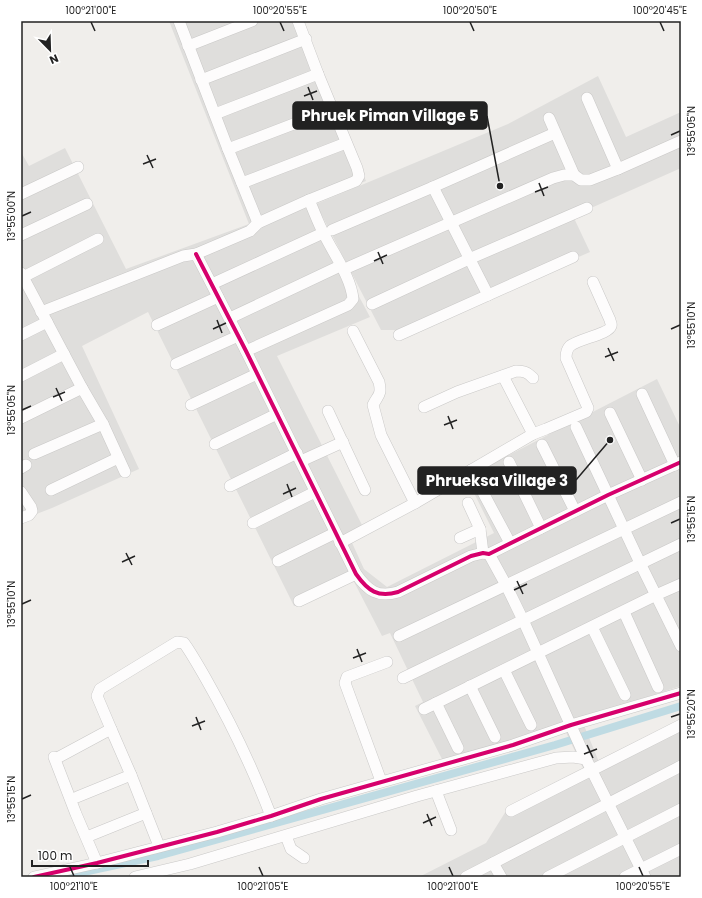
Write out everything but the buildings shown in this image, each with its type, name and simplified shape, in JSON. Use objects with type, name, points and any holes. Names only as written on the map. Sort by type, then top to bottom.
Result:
[{"type":"street","points":[[179,21],[258,223]]},
{"type":"street","points":[[188,46],[252,21]]},
{"type":"street","points":[[41,312],[183,256],[196,254],[250,231],[258,223],[356,181],[359,176],[298,21]]},
{"type":"street","points":[[201,80],[306,39]]},
{"type":"street","points":[[215,114],[318,74]]},
{"type":"street","points":[[587,98],[618,169]]},
{"type":"street","points":[[228,149],[333,108]]},
{"type":"street","points":[[549,118],[574,175],[581,180],[590,180],[681,141]]},
{"type":"street","points":[[212,284],[328,231],[433,187],[555,133]]},
{"type":"street","points":[[242,183],[346,143]]},
{"type":"street","points":[[21,194],[78,167]]},
{"type":"street","points":[[230,318],[553,178],[564,175],[574,175]]},
{"type":"street","points":[[433,187],[488,295]]},
{"type":"street","points":[[246,350],[348,305],[353,298],[345,267],[328,231],[309,200]]},
{"type":"street","points":[[21,235],[87,204]]},
{"type":"street","points":[[372,304],[469,259],[587,208]]},
{"type":"street","points":[[98,239],[22,275],[25,290],[47,322],[103,424],[126,472]]},
{"type":"street","points":[[196,254],[230,318],[356,574],[372,592],[380,594],[398,592],[471,556],[486,553],[510,543],[608,495],[678,463],[642,394]]},
{"type":"street","points":[[399,334],[572,256]]},
{"type":"street","points":[[278,561],[338,538],[415,503],[533,434],[586,412],[588,410],[566,358],[566,351],[570,346],[577,342],[610,328],[610,320],[593,282]]},
{"type":"street","points":[[157,325],[218,297]]},
{"type":"street","points":[[21,335],[47,322]]},
{"type":"street","points":[[353,331],[379,382],[381,390],[379,397],[373,405],[381,434],[415,503]]},
{"type":"street","points":[[176,364],[238,336]]},
{"type":"street","points":[[21,376],[64,354]]},
{"type":"street","points":[[424,407],[452,394],[516,371],[524,371],[533,378]]},
{"type":"street","points":[[191,405],[257,374]]},
{"type":"street","points":[[503,376],[533,434]]},
{"type":"street","points":[[21,418],[82,388]]},
{"type":"street","points":[[328,411],[365,490]]},
{"type":"street","points":[[610,413],[642,480]]},
{"type":"street","points":[[214,444],[277,414]]},
{"type":"street","points":[[34,454],[103,424]]},
{"type":"street","points":[[576,427],[624,530],[681,646]]},
{"type":"street","points":[[230,486],[343,442]]},
{"type":"street","points":[[542,445],[575,511]]},
{"type":"street","points":[[50,490],[118,458]]},
{"type":"street","points":[[509,462],[541,528]]},
{"type":"street","points":[[471,470],[510,543]]},
{"type":"street","points":[[21,492],[32,511],[29,515],[21,518]]},
{"type":"street","points":[[253,523],[315,492]]},
{"type":"street","points":[[399,636],[681,502]]},
{"type":"street","points":[[468,503],[480,529],[486,553],[506,585],[591,770],[643,873]]},
{"type":"street","points":[[460,538],[480,529]]},
{"type":"street","points":[[403,678],[681,544]]},
{"type":"street","points":[[298,601],[356,574]]},
{"type":"street","points":[[424,709],[681,584]]},
{"type":"street","points":[[624,612],[658,687]]},
{"type":"street","points":[[592,627],[625,695]]},
{"type":"street","points":[[159,846],[131,775],[97,696],[100,689],[177,642],[184,643],[216,697],[230,724],[271,816]]},
{"type":"street","points":[[381,781],[345,683],[347,677],[387,662]]},
{"type":"street","points":[[504,670],[531,725]]},
{"type":"street","points":[[470,686],[495,736]]},
{"type":"street","points":[[34,877],[97,863],[217,832],[381,781],[430,769],[572,728],[681,693]]},
{"type":"street","points":[[436,703],[458,748]]},
{"type":"street","points":[[511,811],[681,726]]},
{"type":"street","points":[[97,863],[57,757],[111,729]]},
{"type":"street","points":[[135,877],[190,864],[436,791],[556,758],[573,757],[586,759]]},
{"type":"street","points":[[466,877],[681,766]]},
{"type":"street","points":[[77,797],[131,775]]},
{"type":"street","points":[[436,791],[451,830]]},
{"type":"street","points":[[548,877],[681,809]]},
{"type":"street","points":[[89,836],[146,813]]},
{"type":"street","points":[[286,836],[291,850],[304,858]]},
{"type":"street","points":[[625,877],[643,873],[681,849]]},
{"type":"street","points":[[493,863],[500,877]]},
{"type":"shaded area","points":[[169,21],[298,21],[366,181],[309,203],[370,317],[277,356],[363,527],[348,534],[364,569],[387,587],[494,533],[466,477],[657,379],[681,429],[681,686],[581,718],[599,762],[681,720],[681,877],[419,877],[486,843],[506,811],[584,770],[562,724],[443,761],[415,706],[423,702],[390,633],[382,636],[351,576],[294,606],[148,312],[82,346],[139,469],[52,508],[21,520],[21,152],[29,166],[65,148],[126,269],[249,224]]},
{"type":"shaded area","points":[[598,76],[626,137],[681,112],[681,168],[573,216],[590,252],[412,330],[381,330],[316,204],[508,124]]},
{"type":"waterway","points":[[60,877],[158,856],[555,745],[681,706]]},
{"type":"cycle path","points":[[196,254],[246,351],[356,574],[365,585],[374,592],[385,594],[398,592],[471,556],[483,553],[489,554],[608,495],[681,462]]},
{"type":"cycle path","points":[[34,877],[97,863],[217,832],[321,799],[513,745],[571,725],[681,693]]},
{"type":"place","name":"Phruek Piman Village 5","points":[[500,186]]},
{"type":"place","name":"Phrueksa Village 3","points":[[610,440]]}]
